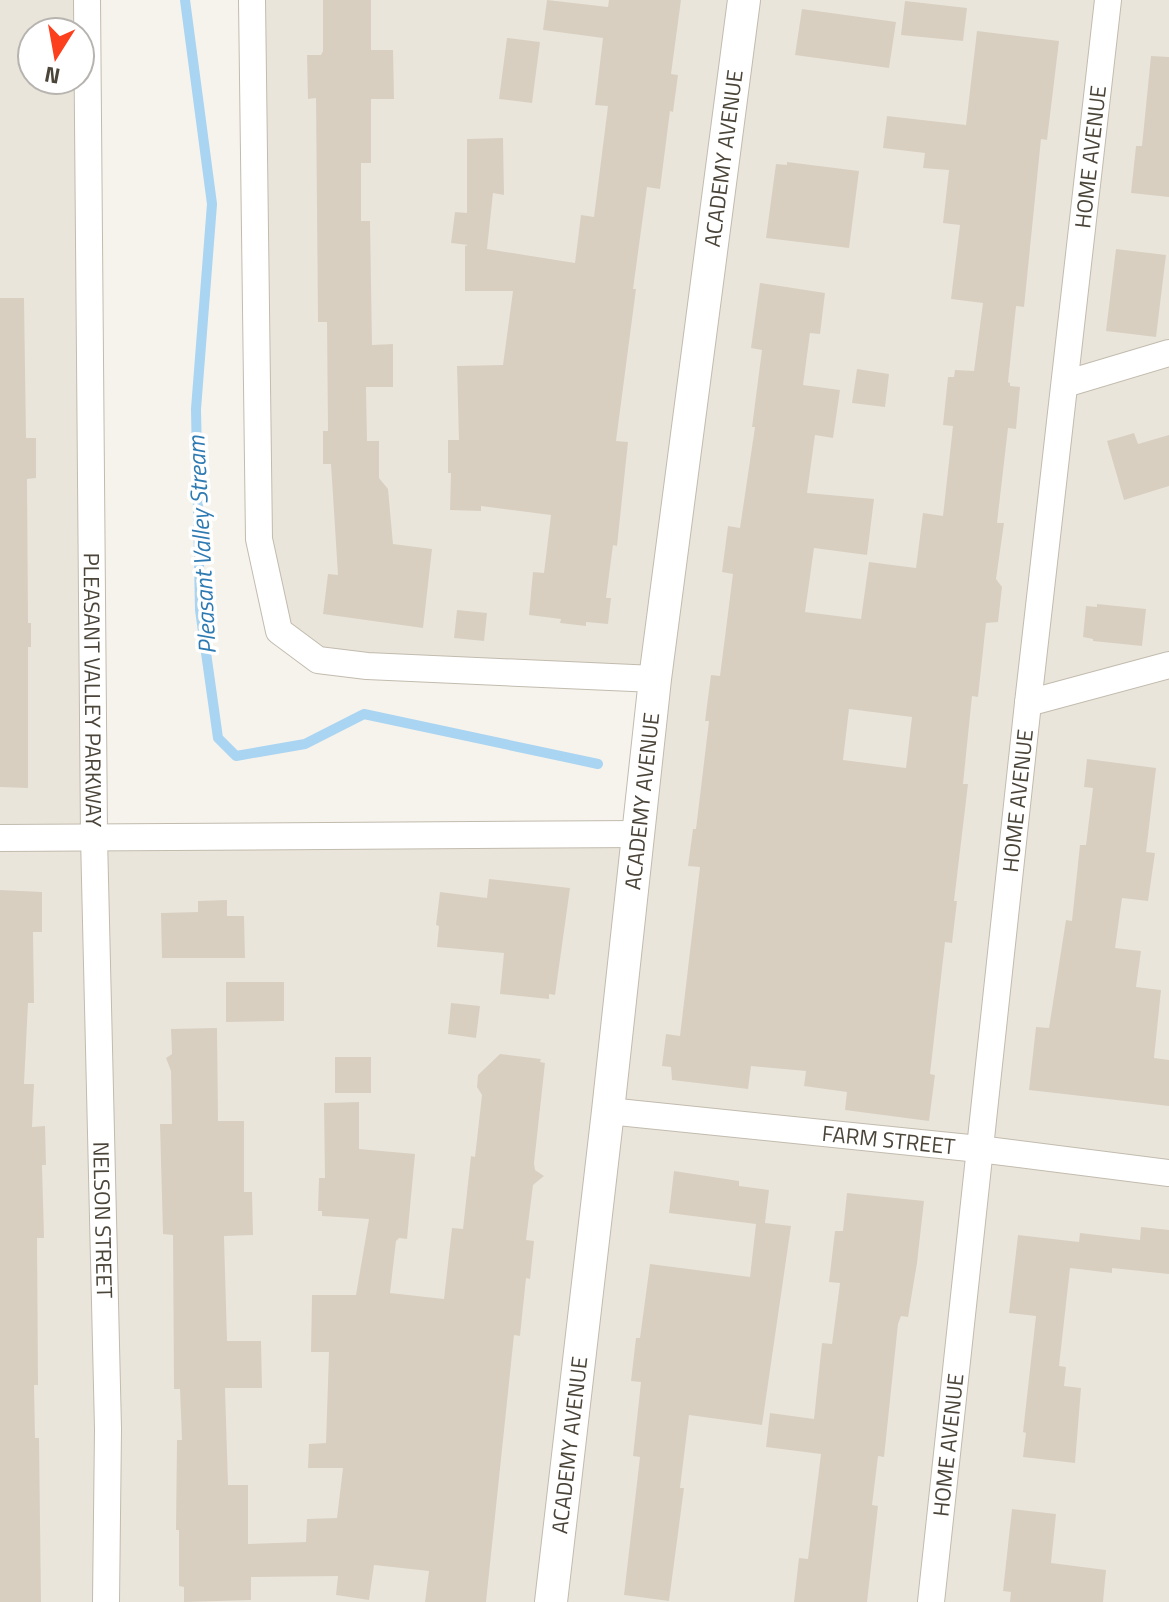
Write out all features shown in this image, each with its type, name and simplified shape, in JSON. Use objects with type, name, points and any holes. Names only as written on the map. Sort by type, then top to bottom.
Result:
[{"type":"street","name":"PLEASANT VALLEY PARKWAY","points":[[87,0],[94,837],[638,834]]},
{"type":"street","points":[[252,0],[259,539],[279,631],[318,660],[367,666],[655,679]]},
{"type":"street","name":"ACADEMY AVENUE","points":[[551,1602],[655,679],[744,0]]},
{"type":"street","name":"HOME AVENUE","points":[[931,1602],[1108,0]]},
{"type":"street","points":[[1065,384],[1169,353]]},
{"type":"street","points":[[1028,703],[1169,665]]},
{"type":"street","points":[[0,838],[94,837]]},
{"type":"street","name":"NELSON STREET","points":[[94,837],[108,1429],[106,1602]]},
{"type":"street","name":"FARM STREET","points":[[608,1111],[979,1149],[1169,1173]]},
{"type":"shaded area","points":[[0,0],[89,0],[89,16],[16,16],[16,96],[91,96],[106,828],[621,832],[640,803],[642,690],[314,660],[277,634],[257,541],[248,0],[1169,0],[1169,1602],[0,1602]]},
{"type":"building","points":[[323,0],[371,0],[371,50],[393,50],[394,99],[371,99],[371,163],[361,163],[361,221],[370,221],[372,345],[393,344],[393,387],[366,387],[367,441],[379,441],[379,478],[388,489],[393,544],[432,549],[423,628],[323,614],[328,574],[338,575],[331,464],[323,464],[323,431],[328,431],[327,322],[318,322],[316,98],[308,99],[307,55],[321,55],[323,51]]},
{"type":"building","points":[[547,0],[608,7],[609,0],[681,0],[671,74],[678,75],[673,112],[670,111],[660,189],[647,187],[633,289],[636,289],[616,441],[628,442],[617,546],[613,545],[606,598],[611,598],[608,624],[586,622],[586,626],[529,615],[533,572],[544,573],[551,515],[481,506],[481,511],[450,510],[448,440],[459,440],[457,366],[503,365],[513,291],[465,291],[465,246],[468,245],[451,243],[455,212],[467,213],[467,139],[503,138],[504,195],[493,193],[487,249],[575,263],[581,215],[594,217],[608,106],[595,105],[603,38],[543,30]]},
{"type":"building","points":[[905,1],[967,8],[963,41],[901,35]]},
{"type":"building","points":[[802,9],[896,22],[889,68],[795,55]]},
{"type":"building","points":[[977,31],[1059,41],[1047,140],[1041,139],[1024,307],[1016,306],[1008,382],[1010,386],[1020,387],[1016,429],[1008,428],[997,523],[1004,523],[996,579],[1002,587],[998,622],[986,623],[978,697],[972,696],[963,784],[968,784],[954,901],[957,901],[952,943],[945,942],[930,1074],[935,1075],[929,1121],[845,1110],[847,1092],[804,1086],[806,1071],[751,1066],[748,1089],[672,1080],[671,1067],[662,1066],[666,1034],[680,1036],[700,867],[688,866],[693,829],[696,829],[709,721],[705,721],[711,675],[720,676],[733,574],[722,572],[728,526],[740,528],[755,427],[752,427],[762,350],[751,348],[760,283],[825,293],[820,334],[810,333],[803,385],[840,390],[833,438],[815,435],[807,493],[874,499],[867,555],[814,548],[805,612],[861,619],[869,562],[916,568],[923,513],[943,516],[953,426],[943,425],[948,377],[954,377],[955,370],[974,371],[983,303],[951,299],[960,225],[943,223],[949,170],[923,168],[925,153],[883,148],[887,116],[966,125]],"holes":[[[849,709],[912,717],[906,768],[843,760]]]},
{"type":"building","points":[[507,38],[540,42],[532,103],[499,99]]},
{"type":"building","points":[[1151,56],[1169,57],[1169,197],[1131,193],[1136,146],[1142,146]]},
{"type":"building","points":[[787,162],[859,171],[849,248],[766,238],[776,164],[787,165]]},
{"type":"building","points":[[1116,249],[1166,255],[1156,337],[1106,331]]},
{"type":"building","points":[[0,298],[24,298],[26,438],[36,438],[36,478],[27,479],[28,623],[31,623],[31,647],[28,647],[28,788],[0,787]]},
{"type":"building","points":[[857,369],[889,374],[885,407],[852,403]]},
{"type":"building","points":[[1134,433],[1138,444],[1169,435],[1169,486],[1124,500],[1107,441]]},
{"type":"building","points":[[1097,604],[1146,609],[1142,646],[1093,641],[1083,637],[1086,606],[1097,607]]},
{"type":"building","points":[[457,610],[487,613],[484,641],[454,638]]},
{"type":"building","points":[[1087,759],[1156,768],[1146,852],[1155,853],[1148,901],[1122,898],[1115,948],[1141,951],[1136,987],[1161,990],[1154,1058],[1169,1060],[1169,1106],[1029,1090],[1036,1027],[1049,1028],[1066,920],[1072,921],[1080,845],[1086,845],[1093,788],[1084,787]]},
{"type":"building","points":[[489,879],[570,888],[555,995],[549,994],[549,999],[500,994],[504,953],[437,947],[440,892],[487,898]]},
{"type":"building","points":[[0,890],[42,892],[42,932],[33,932],[34,1003],[28,1003],[24,1084],[34,1084],[32,1127],[45,1126],[46,1165],[42,1165],[44,1238],[37,1238],[38,1385],[34,1385],[35,1438],[39,1438],[41,1602],[0,1602]]},
{"type":"building","points":[[227,900],[227,916],[244,916],[245,958],[162,958],[161,913],[198,912],[198,901]]},
{"type":"building","points":[[226,982],[284,982],[284,1021],[226,1022]]},
{"type":"building","points":[[451,1003],[480,1006],[476,1038],[448,1034]]},
{"type":"building","points":[[217,1028],[218,1121],[244,1121],[244,1192],[252,1192],[253,1235],[224,1236],[227,1341],[261,1341],[262,1388],[225,1388],[228,1485],[248,1485],[248,1544],[306,1542],[307,1519],[337,1518],[343,1468],[308,1468],[309,1444],[326,1443],[329,1352],[311,1352],[312,1295],[356,1295],[369,1219],[322,1216],[322,1211],[318,1211],[319,1178],[325,1178],[324,1103],[359,1102],[359,1149],[415,1154],[407,1239],[399,1238],[396,1241],[390,1293],[444,1299],[452,1228],[463,1229],[471,1156],[475,1157],[482,1095],[477,1087],[478,1075],[500,1054],[541,1059],[540,1062],[545,1063],[534,1163],[535,1170],[544,1176],[533,1185],[526,1240],[534,1241],[530,1279],[526,1278],[520,1336],[514,1335],[486,1602],[425,1602],[429,1571],[374,1565],[369,1600],[336,1595],[338,1576],[251,1577],[251,1600],[184,1602],[184,1587],[179,1586],[179,1530],[176,1530],[177,1440],[182,1440],[180,1389],[174,1389],[173,1235],[163,1234],[160,1124],[172,1124],[171,1071],[166,1058],[172,1054],[171,1029]]},
{"type":"building","points":[[335,1057],[371,1057],[371,1093],[335,1093]]},
{"type":"building","points":[[674,1171],[739,1181],[739,1186],[769,1190],[765,1223],[791,1226],[762,1425],[689,1415],[680,1488],[684,1488],[669,1601],[624,1595],[640,1457],[633,1456],[641,1382],[631,1381],[650,1264],[750,1277],[756,1224],[669,1213]]},
{"type":"building","points":[[847,1193],[924,1201],[917,1263],[908,1317],[901,1316],[898,1324],[884,1457],[878,1456],[872,1505],[878,1506],[867,1602],[794,1602],[799,1558],[808,1559],[821,1454],[766,1447],[770,1413],[814,1419],[822,1343],[832,1344],[840,1283],[829,1282],[835,1231],[843,1231]]},
{"type":"building","points":[[1141,1227],[1169,1230],[1169,1274],[1112,1268],[1112,1273],[1070,1268],[1059,1366],[1066,1367],[1064,1386],[1081,1388],[1075,1463],[1023,1457],[1036,1316],[1009,1313],[1018,1235],[1079,1242],[1080,1233],[1140,1240]]},
{"type":"building","points":[[1012,1509],[1056,1514],[1051,1563],[1106,1570],[1103,1602],[1010,1602],[1011,1592],[1003,1591]]},
{"type":"waterway","name":"Pleasant Valley Stream","points":[[185,0],[212,204],[196,409],[200,610],[218,738],[236,756],[305,744],[364,714],[598,764]]}]
